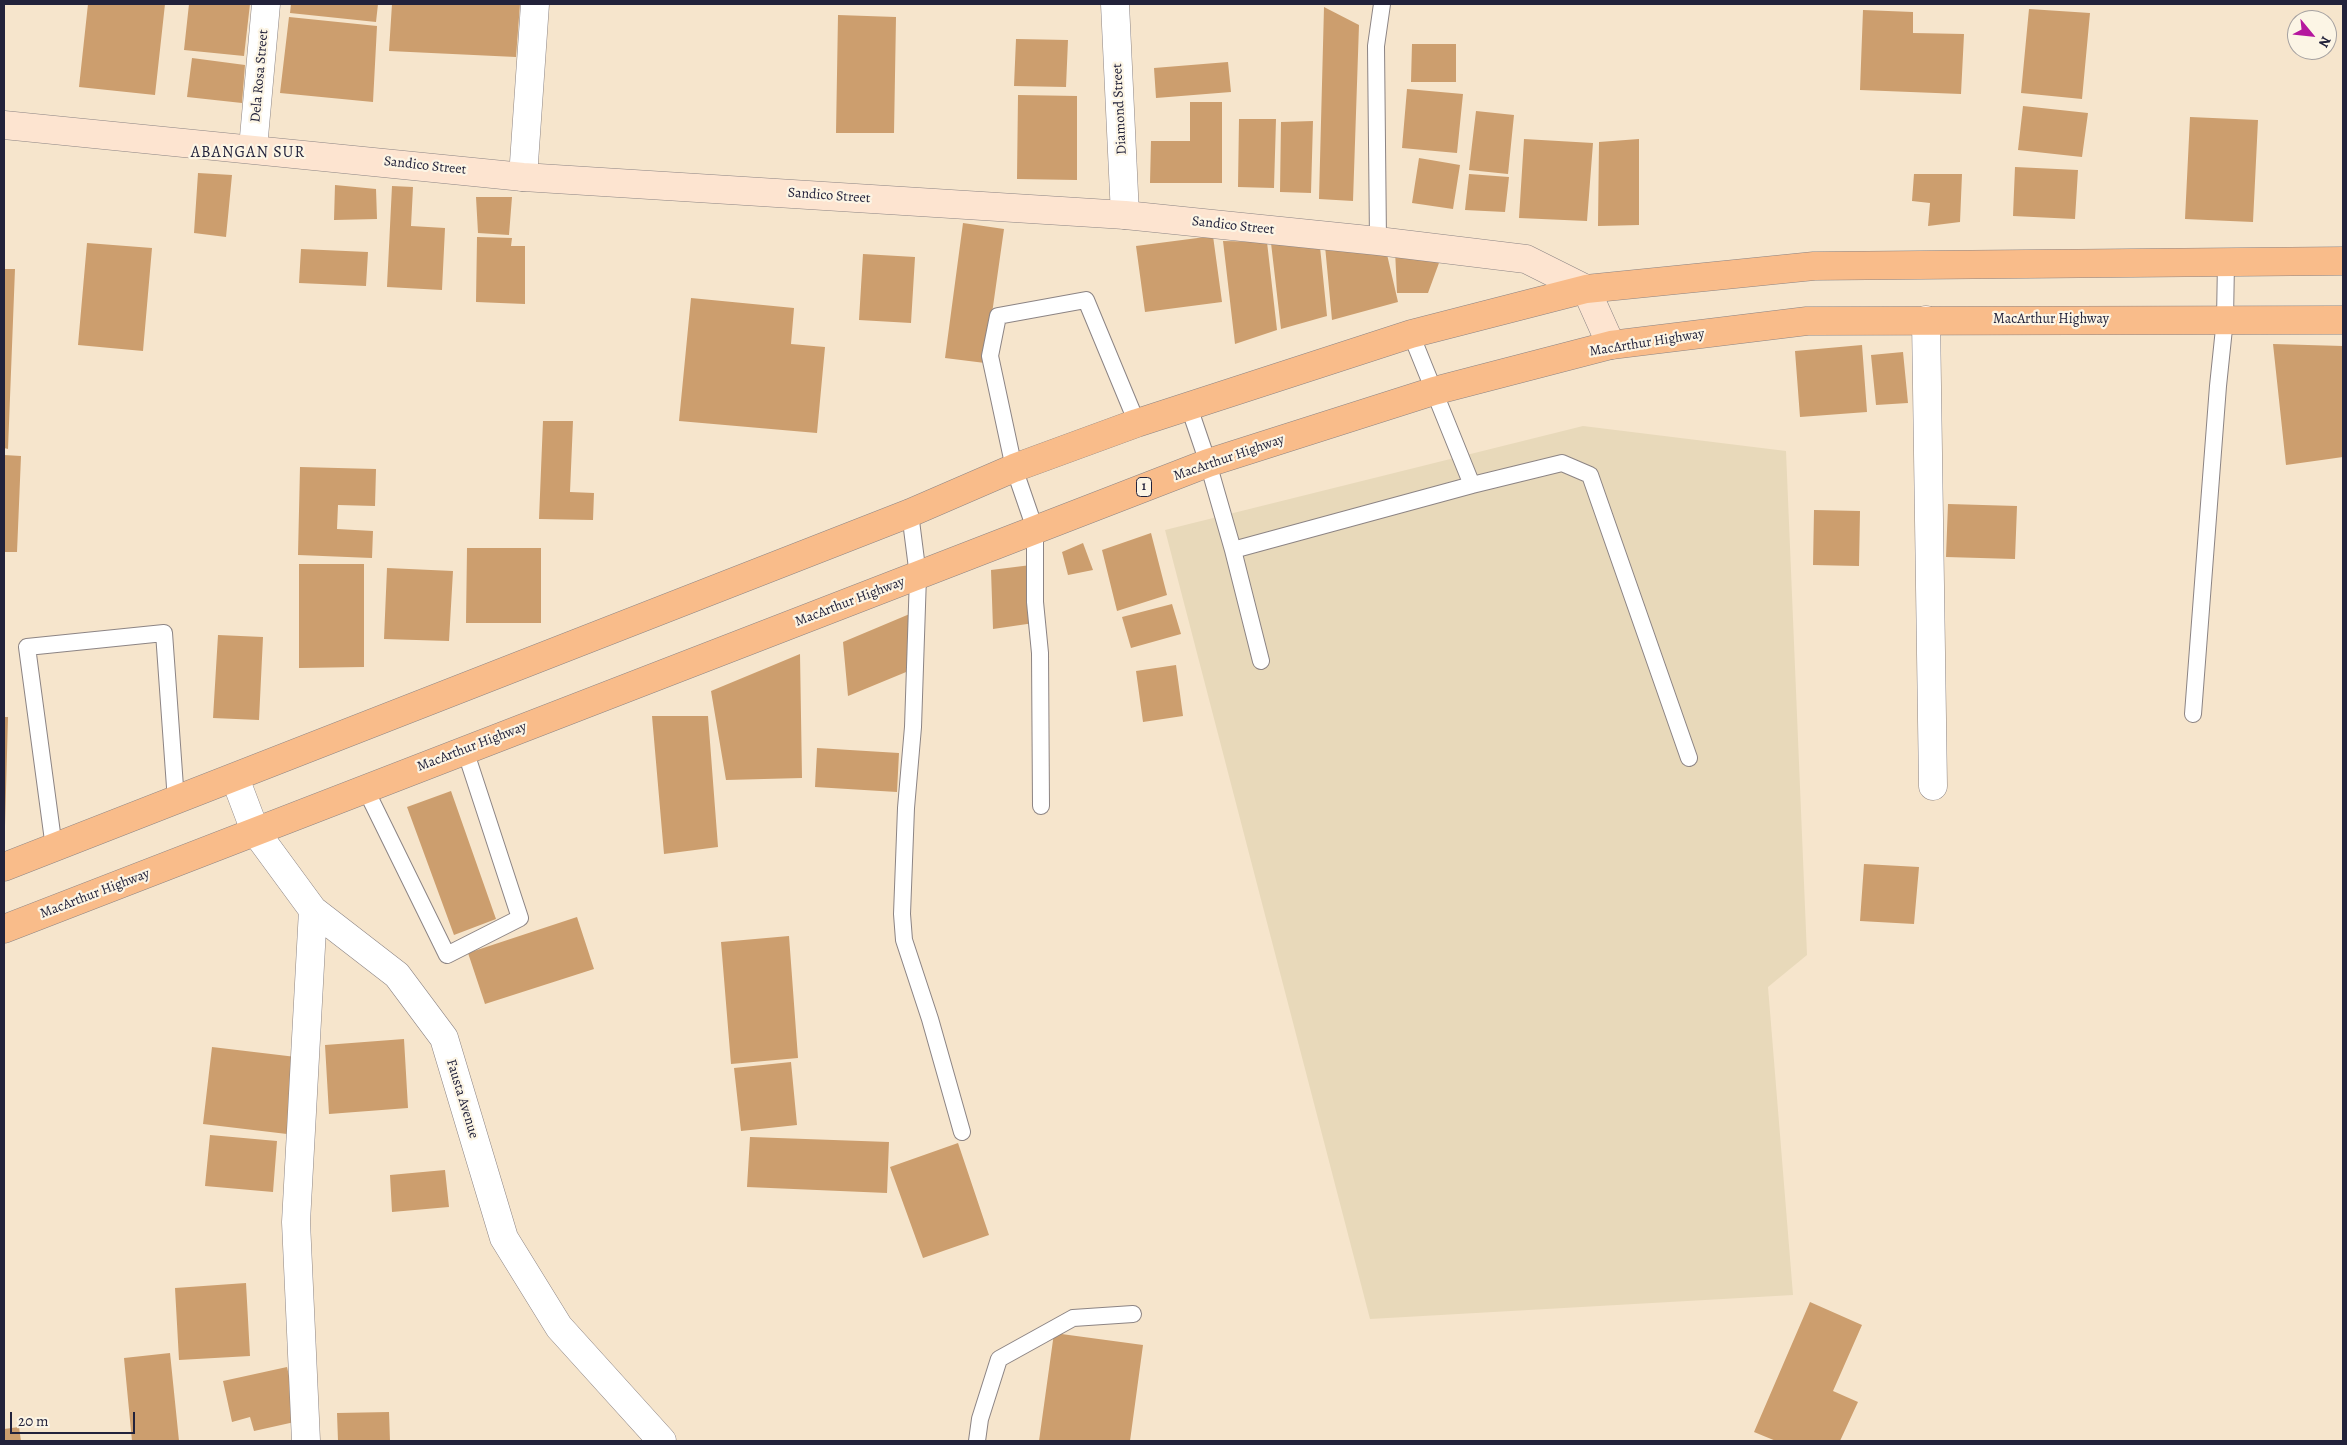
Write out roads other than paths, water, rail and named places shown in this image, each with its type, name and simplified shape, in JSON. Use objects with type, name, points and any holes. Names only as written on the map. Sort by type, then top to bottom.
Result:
[{"type":"highway","points":[[4,867],[910,513],[1014,468],[1137,422],[1411,334],[1586,289],[1814,266],[2343,261]]},
{"type":"highway","name":"MacArthur Highway","points":[[4,929],[1208,463],[1434,392],[1611,346],[1807,321],[2343,320]]},
{"type":"main road","name":"Sandico Street","points":[[4,126],[253,148],[523,177],[1125,215],[1378,241],[1526,259],[1586,289]]},
{"type":"main road","points":[[1586,289],[1611,346]]},
{"type":"street","name":"Dela Rosa Street","points":[[253,148],[266,4]]},
{"type":"street","points":[[523,177],[535,4]]},
{"type":"street","name":"Diamond Street","points":[[1116,4],[1125,215]]},
{"type":"street","points":[[1926,320],[1933,786]]},
{"type":"street","name":"Fausta Avenue","points":[[235,778],[255,831],[313,910],[397,975],[444,1038],[504,1238],[559,1327],[662,1441]]},
{"type":"street","points":[[306,1441],[296,1222],[313,910]]},
{"type":"lane","points":[[1378,241],[1376,46],[1382,4]]},
{"type":"lane","points":[[2193,714],[2218,386],[2225,319],[2226,262]]},
{"type":"lane","points":[[1041,806],[1040,653],[1035,602],[1035,529],[1014,468],[990,356],[998,316],[1086,300],[1137,422]]},
{"type":"lane","points":[[1411,334],[1472,485]]},
{"type":"lane","points":[[1189,406],[1208,463],[1233,550],[1261,661]]},
{"type":"lane","points":[[1233,550],[1472,485],[1562,463],[1590,476],[1689,758]]},
{"type":"lane","points":[[910,513],[918,576],[913,727],[906,808],[902,914],[904,940],[930,1019],[962,1132]]},
{"type":"lane","points":[[54,848],[27,648],[164,633],[176,801]]},
{"type":"lane","points":[[365,788],[447,956],[520,918],[465,750]]},
{"type":"lane","points":[[977,1441],[980,1419],[999,1359],[1073,1318],[1133,1314]]},
{"type":"district","name":"ABANGAN SUR","points":[[248,153]]}]
